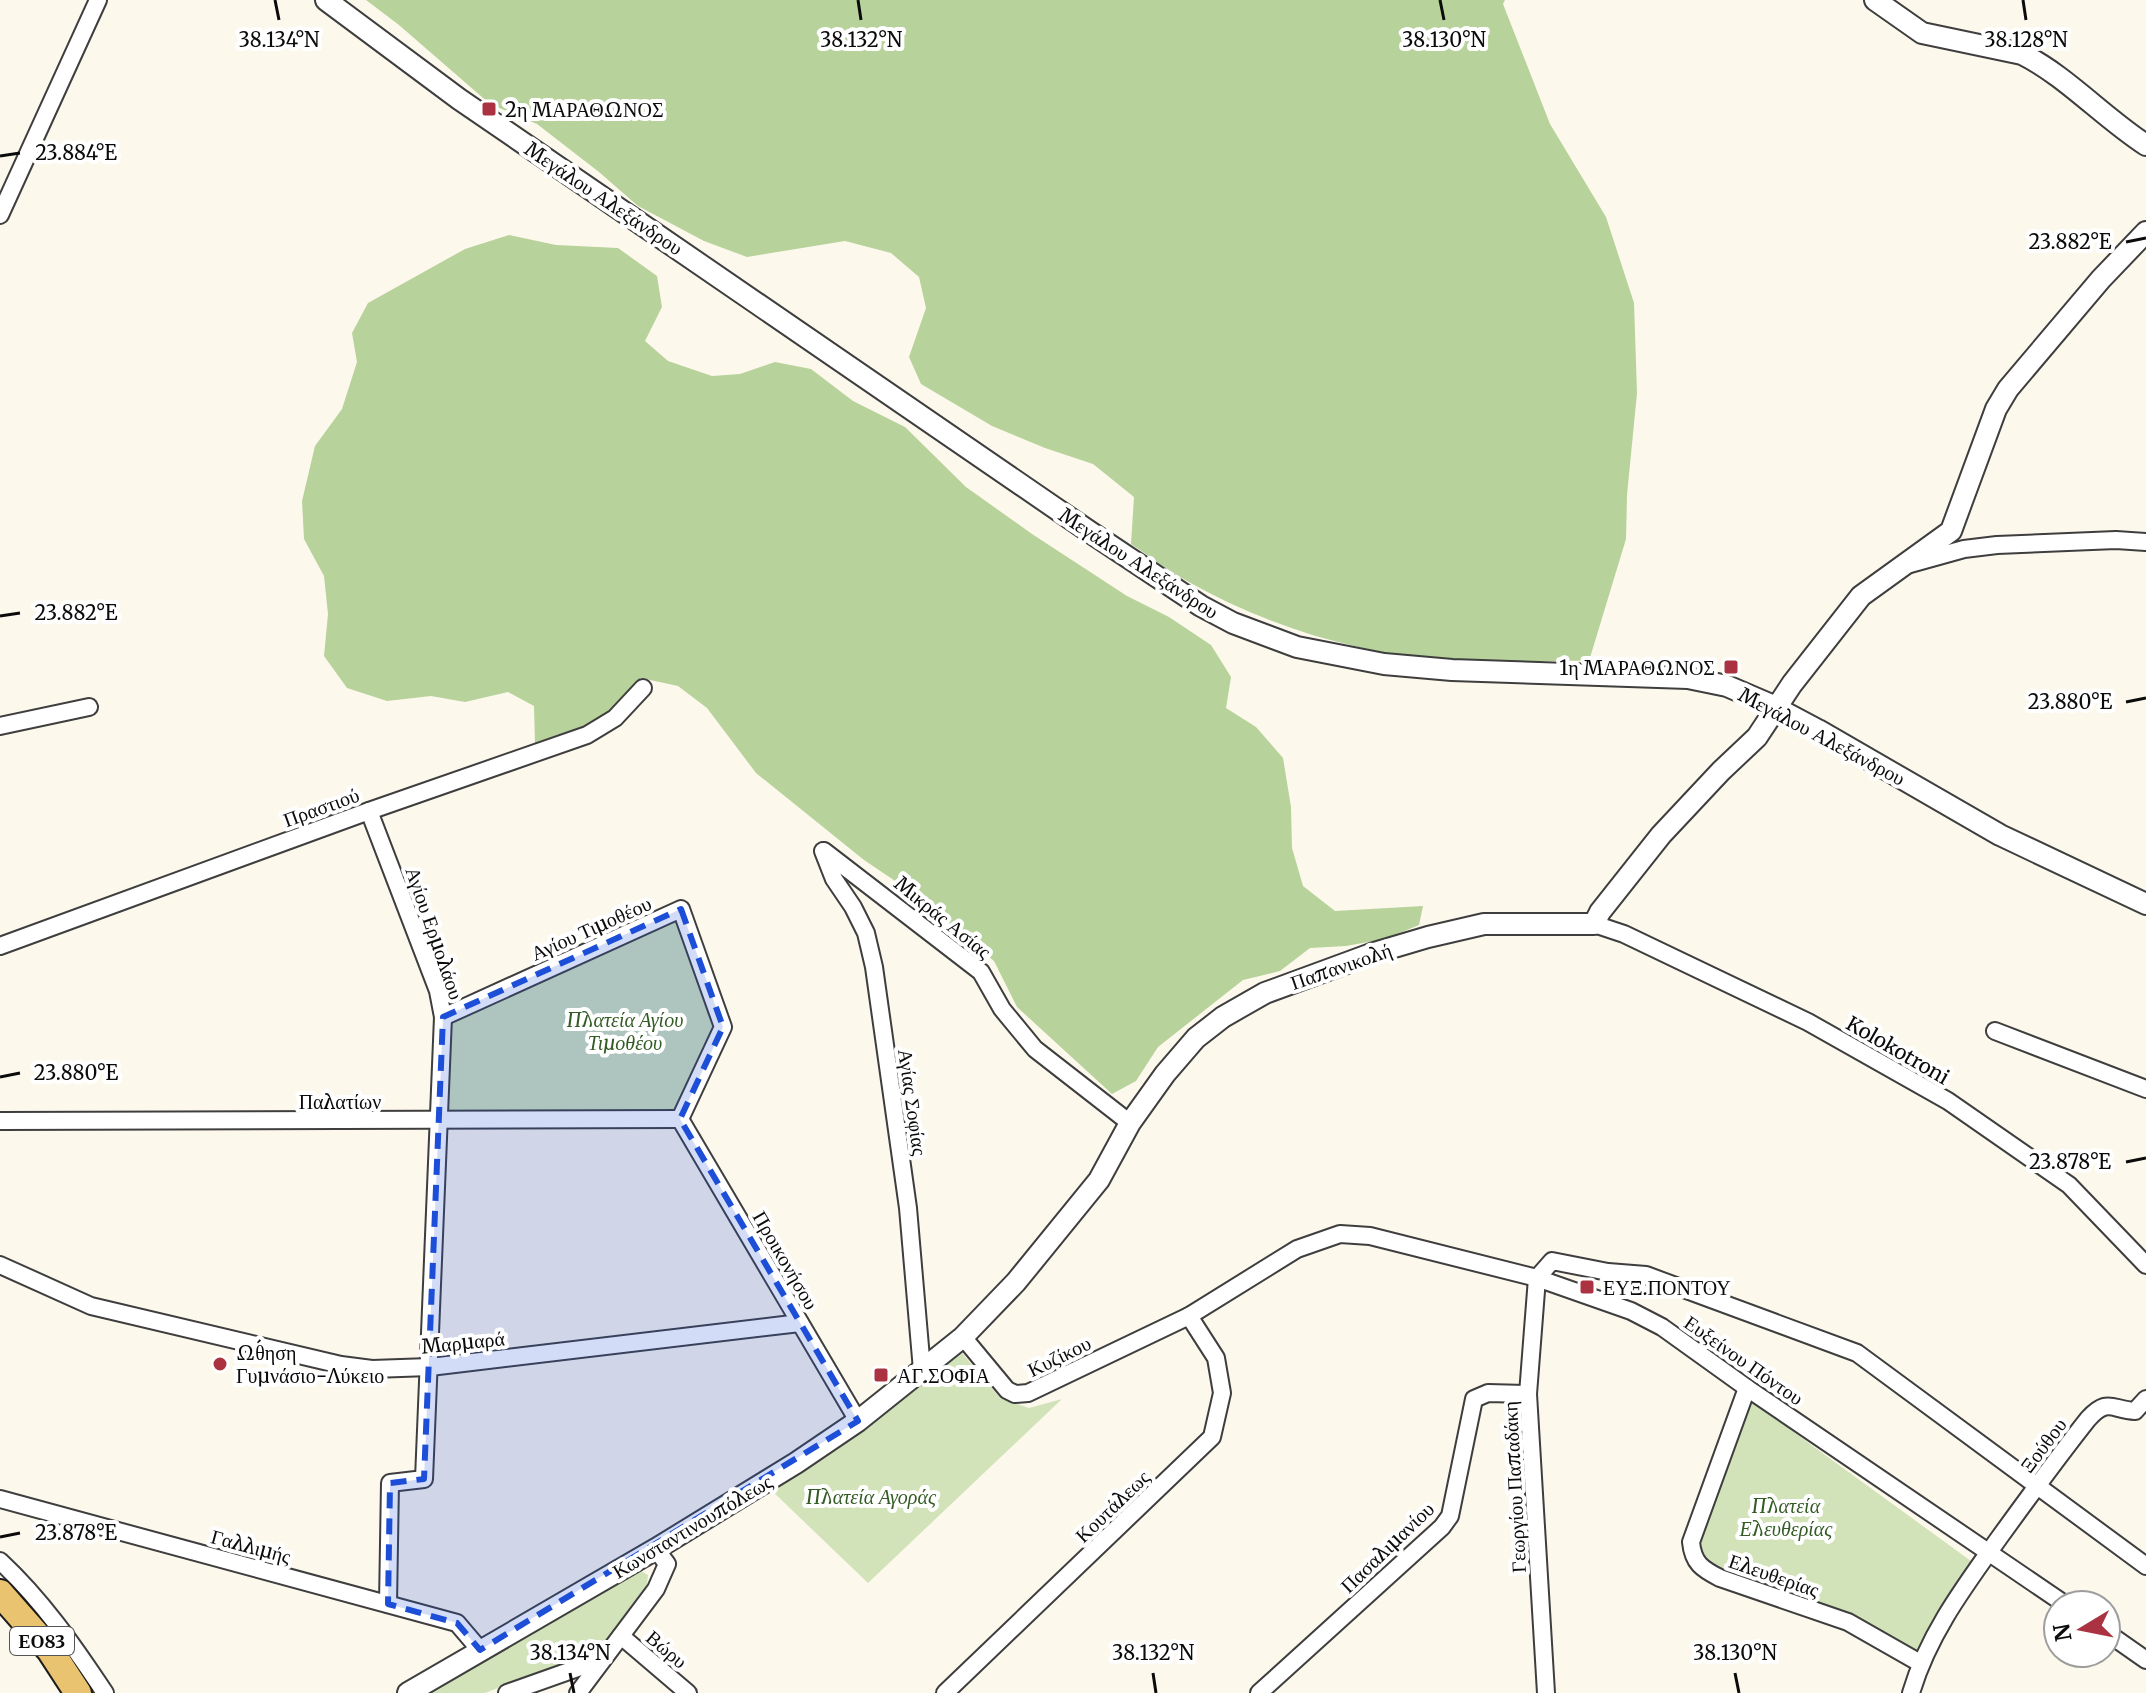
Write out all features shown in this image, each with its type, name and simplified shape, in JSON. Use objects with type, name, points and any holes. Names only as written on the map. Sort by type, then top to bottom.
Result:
[{"type":"main road","name":"ΕΟ83","points":[[2,1598],[50,1650],[78,1693]]},
{"type":"street","points":[[0,215],[98,0]]},
{"type":"street","name":"Μεγάλου Αλεξάνδρου","points":[[326,0],[459,99],[643,226],[1090,532],[1201,606],[1233,623],[1297,647],[1359,661],[1452,670],[1688,678],[1727,686],[1778,708],[2000,835],[2146,904]]},
{"type":"street","points":[[1875,0],[1922,33],[2022,54],[2037,62],[2146,145]]},
{"type":"street","points":[[1594,924],[1600,912],[1661,835],[1757,737],[1792,684],[1861,596],[1951,531],[1979,451],[2008,389],[2101,279],[2146,232]]},
{"type":"street","points":[[1901,567],[1964,549],[1997,545],[2116,540],[2146,542]]},
{"type":"street","name":"Πραστιού","points":[[0,946],[596,731],[615,718],[643,688]]},
{"type":"street","points":[[0,726],[89,707]]},
{"type":"street","name":"Αγίου Ερμολάου","points":[[369,811],[438,991],[443,1017],[424,1479],[390,1483],[388,1604]]},
{"type":"street","name":"Μικράς Ασίας","points":[[823,851],[981,972],[1002,1009],[1035,1049],[1130,1123]]},
{"type":"street","name":"Αγίας Σοφίας","points":[[823,851],[834,879],[866,933],[874,967],[908,1208],[922,1370]]},
{"type":"street","name":"Αγίου Τιμοθέου","points":[[443,1017],[681,909],[723,1027],[680,1119]]},
{"type":"street","name":"Παπανικολή","points":[[963,1337],[1016,1282],[1099,1180],[1130,1123],[1165,1074],[1196,1038],[1223,1017],[1265,993],[1374,953],[1484,924],[1594,924]]},
{"type":"street","name":"Kolokotroni","points":[[1594,924],[1624,934],[1752,994],[1948,1101],[2069,1185],[2146,1265]]},
{"type":"street","points":[[1995,1031],[2146,1089]]},
{"type":"street","name":"Παλατίων","points":[[0,1121],[680,1119]]},
{"type":"street","name":"Προικονήσου","points":[[680,1119],[858,1421]]},
{"type":"street","name":"Ευξείνου Πόντου","points":[[1189,1316],[1297,1249],[1340,1234],[1370,1236],[1537,1278],[1631,1311],[1662,1327],[2043,1589]]},
{"type":"street","points":[[1537,1278],[1552,1261],[1608,1272],[1646,1275],[1857,1353],[2146,1566]]},
{"type":"street","name":"Μαρμαρά","points":[[0,1265],[91,1306],[341,1365],[372,1369],[430,1367],[800,1323]]},
{"type":"street","name":"Γεωργίου Παπαδάκη","points":[[1537,1278],[1528,1394],[1546,1693]]},
{"type":"street","name":"Κυζίκου","points":[[963,1337],[1007,1390],[1015,1394],[1028,1393],[1189,1316]]},
{"type":"street","name":"Κουτάλεως","points":[[945,1693],[1212,1437],[1222,1393],[1216,1358],[1189,1316]]},
{"type":"street","name":"Κωνσταντινουπόλεως","points":[[408,1693],[656,1549],[796,1463],[858,1421],[963,1337]]},
{"type":"street","name":"Ελευθερίας","points":[[1747,1388],[1691,1542],[1693,1556],[1702,1569],[1720,1578],[1848,1622],[1920,1663]]},
{"type":"street","name":"Πασαλιμανίου","points":[[1259,1693],[1442,1527],[1450,1516],[1474,1399],[1488,1393],[1528,1394]]},
{"type":"street","name":"Ξούθου","points":[[1911,1693],[1920,1663],[1939,1625],[2038,1484],[2095,1410],[2114,1405],[2135,1411],[2146,1399]]},
{"type":"street","name":"Γαλλιμής","points":[[0,1499],[457,1623],[480,1650]]},
{"type":"street","points":[[578,1693],[656,1589],[667,1564],[656,1549]]},
{"type":"street","points":[[0,1561],[30,1588],[105,1693]]},
{"type":"street","name":"Βώρυ","points":[[621,1636],[688,1693]]},
{"type":"street","points":[[2122,1643],[2146,1660]]},
{"type":"street","points":[[507,1693],[604,1658]]},
{"type":"highlighted area","points":[[681,909],[723,1027],[680,1119],[858,1421],[480,1650],[457,1623],[388,1604],[390,1483],[424,1479],[443,1017]]},
{"type":"green space","points":[[366,0],[1505,0],[1503,4],[1550,124],[1606,217],[1634,303],[1637,393],[1626,539],[1589,661],[1465,662],[1380,652],[1281,624],[1187,581],[1131,544],[1134,497],[1093,464],[992,426],[921,384],[909,357],[926,308],[919,277],[891,253],[845,241],[747,257],[704,241],[638,206],[537,124],[490,104]]},
{"type":"green space","points":[[509,235],[556,245],[618,248],[657,276],[662,307],[645,341],[668,361],[712,376],[740,374],[775,362],[811,369],[853,401],[905,427],[966,487],[1032,534],[1127,596],[1169,617],[1211,645],[1231,677],[1226,708],[1256,727],[1283,758],[1291,807],[1292,848],[1303,886],[1335,911],[1423,906],[1419,925],[1385,939],[1310,948],[1280,971],[1243,980],[1158,1047],[1136,1081],[1112,1094],[1017,1007],[994,961],[910,891],[864,860],[756,773],[707,708],[678,686],[641,678],[611,712],[588,726],[535,744],[534,706],[508,692],[465,702],[431,696],[387,701],[347,688],[324,656],[328,614],[324,576],[304,539],[302,501],[315,446],[342,409],[357,362],[352,333],[368,303],[465,249]]},
{"type":"green space","name":"Πλατεία Αγίου Τιμοθέου","points":[[676,919],[715,1027],[675,1111],[447,1114],[448,1022]]},
{"type":"green space","name":"Πλατεία Αγοράς","points":[[961,1352],[1000,1398],[1029,1408],[1062,1399],[868,1583],[770,1489],[820,1458]]},
{"type":"green space","name":"Πλατεία Ελευθερίας","points":[[1751,1401],[1971,1561],[1917,1655],[1715,1570],[1700,1555],[1698,1544]]},
{"type":"green space","points":[[641,1571],[648,1575],[647,1584],[599,1650],[485,1693],[429,1693]]},
{"type":"place","name":"2η ΜΑΡΑΘΩΝΟΣ","points":[[489,109]]},
{"type":"place","name":"1η ΜΑΡΑΘΩΝΟΣ","points":[[1731,667]]},
{"type":"place","name":"ΕΥΞ.ΠΟΝΤΟΥ","points":[[1587,1287]]},
{"type":"place","name":"Ώθηση Γυμνάσιο-Λύκειο","points":[[220,1364]]},
{"type":"place","name":"ΑΓ.ΣΟΦΙΑ","points":[[881,1375]]}]
